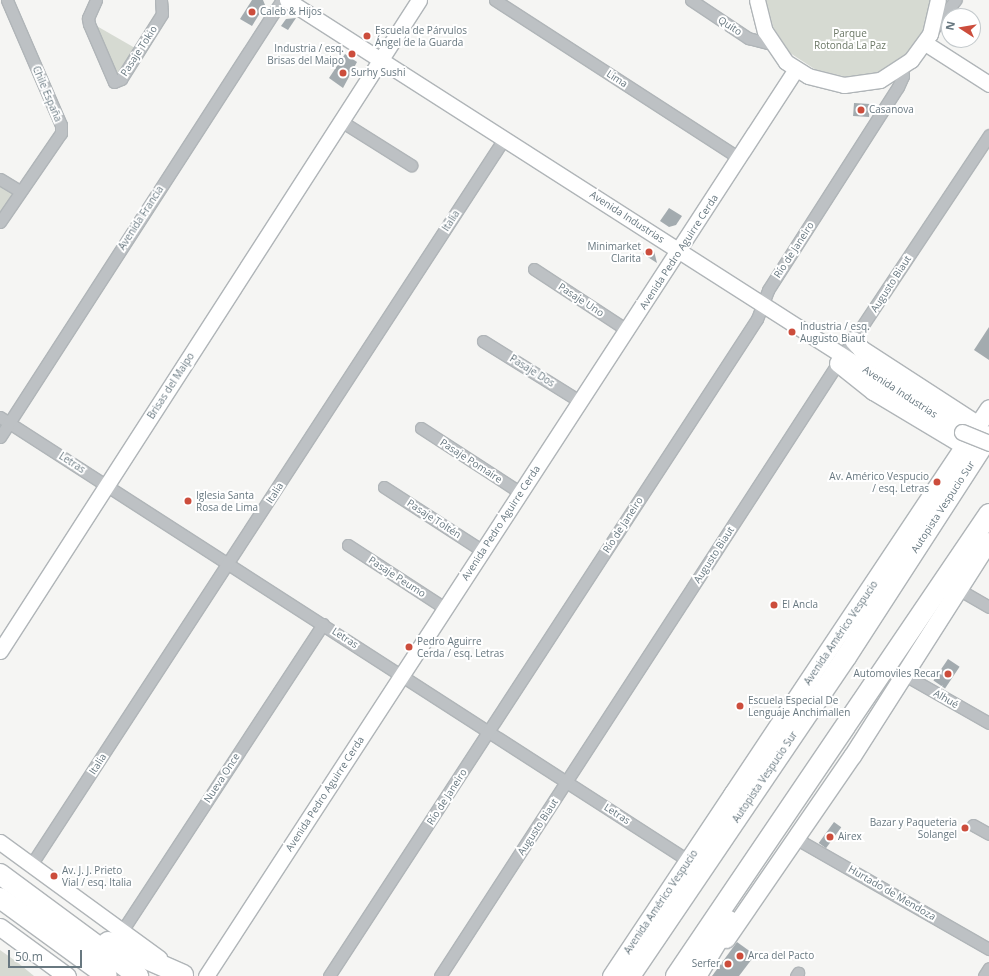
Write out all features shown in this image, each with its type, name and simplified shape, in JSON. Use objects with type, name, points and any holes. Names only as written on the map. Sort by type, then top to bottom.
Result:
[{"type":"highway","name":"Autopista Vespucio Sur","points":[[630,976],[846,657],[984,430]]},
{"type":"highway","points":[[676,976],[989,514]]},
{"type":"highway","points":[[734,795],[846,657]]},
{"type":"highway","points":[[697,976],[767,857],[802,791]]},
{"type":"highway","points":[[0,874],[138,976]]},
{"type":"highway","points":[[0,898],[107,976]]},
{"type":"highway","points":[[57,916],[183,976]]},
{"type":"main road","points":[[853,340],[872,356],[984,430]]},
{"type":"main road","points":[[841,359],[873,391],[963,439]]},
{"type":"main road","name":"Avenida Américo Vespucio","points":[[611,976],[734,795],[963,439],[984,430],[989,408]]},
{"type":"main road","points":[[697,976],[795,838],[904,674],[989,541]]},
{"type":"main road","points":[[0,927],[67,976]]},
{"type":"street","name":"Chile España","points":[[0,222],[20,191],[58,140],[61,125],[7,0]]},
{"type":"street","name":"Pasaje Tokio","points":[[96,0],[88,18],[114,82],[121,78],[162,14],[161,0]]},
{"type":"street","name":"Avenida Francia","points":[[0,437],[5,420],[282,0]]},
{"type":"street","name":"Avenida Industrias","points":[[287,0],[763,304],[841,359]]},
{"type":"street","name":"Brisas del Maipo","points":[[0,651],[419,0]]},
{"type":"street","name":"Lima","points":[[495,0],[739,158]]},
{"type":"street","name":"Quito","points":[[690,0],[748,38],[772,44]]},
{"type":"street","points":[[757,0],[760,18],[772,44],[796,69],[819,81],[844,86],[874,81],[902,68],[927,39],[955,0]]},
{"type":"street","points":[[927,39],[938,0]]},
{"type":"street","points":[[927,39],[989,84]]},
{"type":"street","name":"Río de Janeiro","points":[[329,976],[757,318],[768,290],[898,87],[903,76],[902,68]]},
{"type":"street","name":"Avenida Pedro Aguirre Cerda","points":[[206,976],[403,676],[796,69]]},
{"type":"street","points":[[340,121],[411,165]]},
{"type":"street","name":"Augusto Biaut","points":[[440,976],[853,340],[989,135]]},
{"type":"street","name":"Italia","points":[[31,865],[504,139]]},
{"type":"street","points":[[0,179],[20,191]]},
{"type":"street","name":"Pasaje Uno","points":[[534,269],[628,330]]},
{"type":"street","name":"Pasaje Dos","points":[[484,341],[581,402]]},
{"type":"street","name":"Letras","points":[[5,420],[689,861]]},
{"type":"street","name":"Pasaje Pomaire","points":[[421,428],[521,493]]},
{"type":"street","points":[[963,439],[989,443]]},
{"type":"street","name":"Pasaje Toltén","points":[[384,487],[483,551]]},
{"type":"street","name":"Pasaje Peumo","points":[[348,545],[446,609]]},
{"type":"street","points":[[958,589],[989,607]]},
{"type":"street","name":"Nueva Once","points":[[122,931],[323,624]]},
{"type":"street","name":"Alhué","points":[[904,674],[989,723]]},
{"type":"street","points":[[973,825],[989,834]]},
{"type":"street","name":"Hurtado de Mendoza","points":[[795,838],[989,948]]},
{"type":"street","points":[[0,842],[183,976]]},
{"type":"street","points":[[984,976],[989,968]]},
{"type":"green space","name":"Parque Rotonda La Paz","points":[[766,0],[934,0],[925,32],[905,57],[878,73],[847,77],[816,70],[790,53],[773,27]]},
{"type":"green space","points":[[95,25],[135,48],[116,76]]},
{"type":"green space","points":[[0,184],[11,190],[12,196],[0,215]]},
{"type":"green space","points":[[0,950],[17,962],[34,976],[0,976]]},
{"type":"building","name":"Caleb & Hijos","points":[[252,0],[263,0],[265,5],[252,26],[240,19]]},
{"type":"building","points":[[296,18],[288,30],[281,26],[286,19]]},
{"type":"building","name":"Surhy Sushi","points":[[345,54],[357,62],[343,88],[329,78]]},
{"type":"building","name":"Casanova","points":[[854,103],[870,104],[869,117],[853,116]]},
{"type":"building","points":[[669,208],[682,216],[676,225],[669,227],[660,221]]},
{"type":"building","name":"Minimarket Clarita","points":[[647,247],[654,251],[657,263],[643,254]]},
{"type":"building","points":[[989,327],[989,360],[974,350]]},
{"type":"building","name":"Automoviles Recar","points":[[948,659],[960,667],[945,688],[933,681]]},
{"type":"building","name":"Airex","points":[[834,822],[841,827],[826,848],[819,843]]},
{"type":"building","points":[[737,942],[755,955],[739,976],[712,976]]},
{"type":"place","name":"Caleb & Hijos","points":[[252,12]]},
{"type":"place","name":"Escuela de Párvulos Ángel de la Guarda","points":[[367,36]]},
{"type":"place","name":"Industria / esq. Brisas del Maipo","points":[[352,54]]},
{"type":"place","name":"Surhy Sushi","points":[[343,73]]},
{"type":"place","name":"Casanova","points":[[861,110]]},
{"type":"place","name":"Minimarket Clarita","points":[[649,252]]},
{"type":"place","name":"Industria / esq. Augusto Biaut","points":[[792,332]]},
{"type":"place","name":"Av. Américo Vespucio / esq. Letras","points":[[937,482]]},
{"type":"place","name":"Iglesia Santa Rosa de Lima","points":[[188,501]]},
{"type":"place","name":"El Ancla","points":[[774,605]]},
{"type":"place","name":"Pedro Aguirre Cerda / esq. Letras","points":[[409,647]]},
{"type":"place","name":"Automoviles Recar","points":[[948,674]]},
{"type":"place","name":"Escuela Especial De Lenguaje Anchimallen","points":[[740,706]]},
{"type":"place","name":"Bazar y Paqueteria Solangel","points":[[965,828]]},
{"type":"place","name":"Airex","points":[[830,837]]},
{"type":"place","name":"Av. J. J. Prieto Vial / esq. Italia","points":[[54,876]]},
{"type":"place","name":"Arca del Pacto","points":[[740,956]]},
{"type":"place","name":"Serfer","points":[[728,964]]}]
